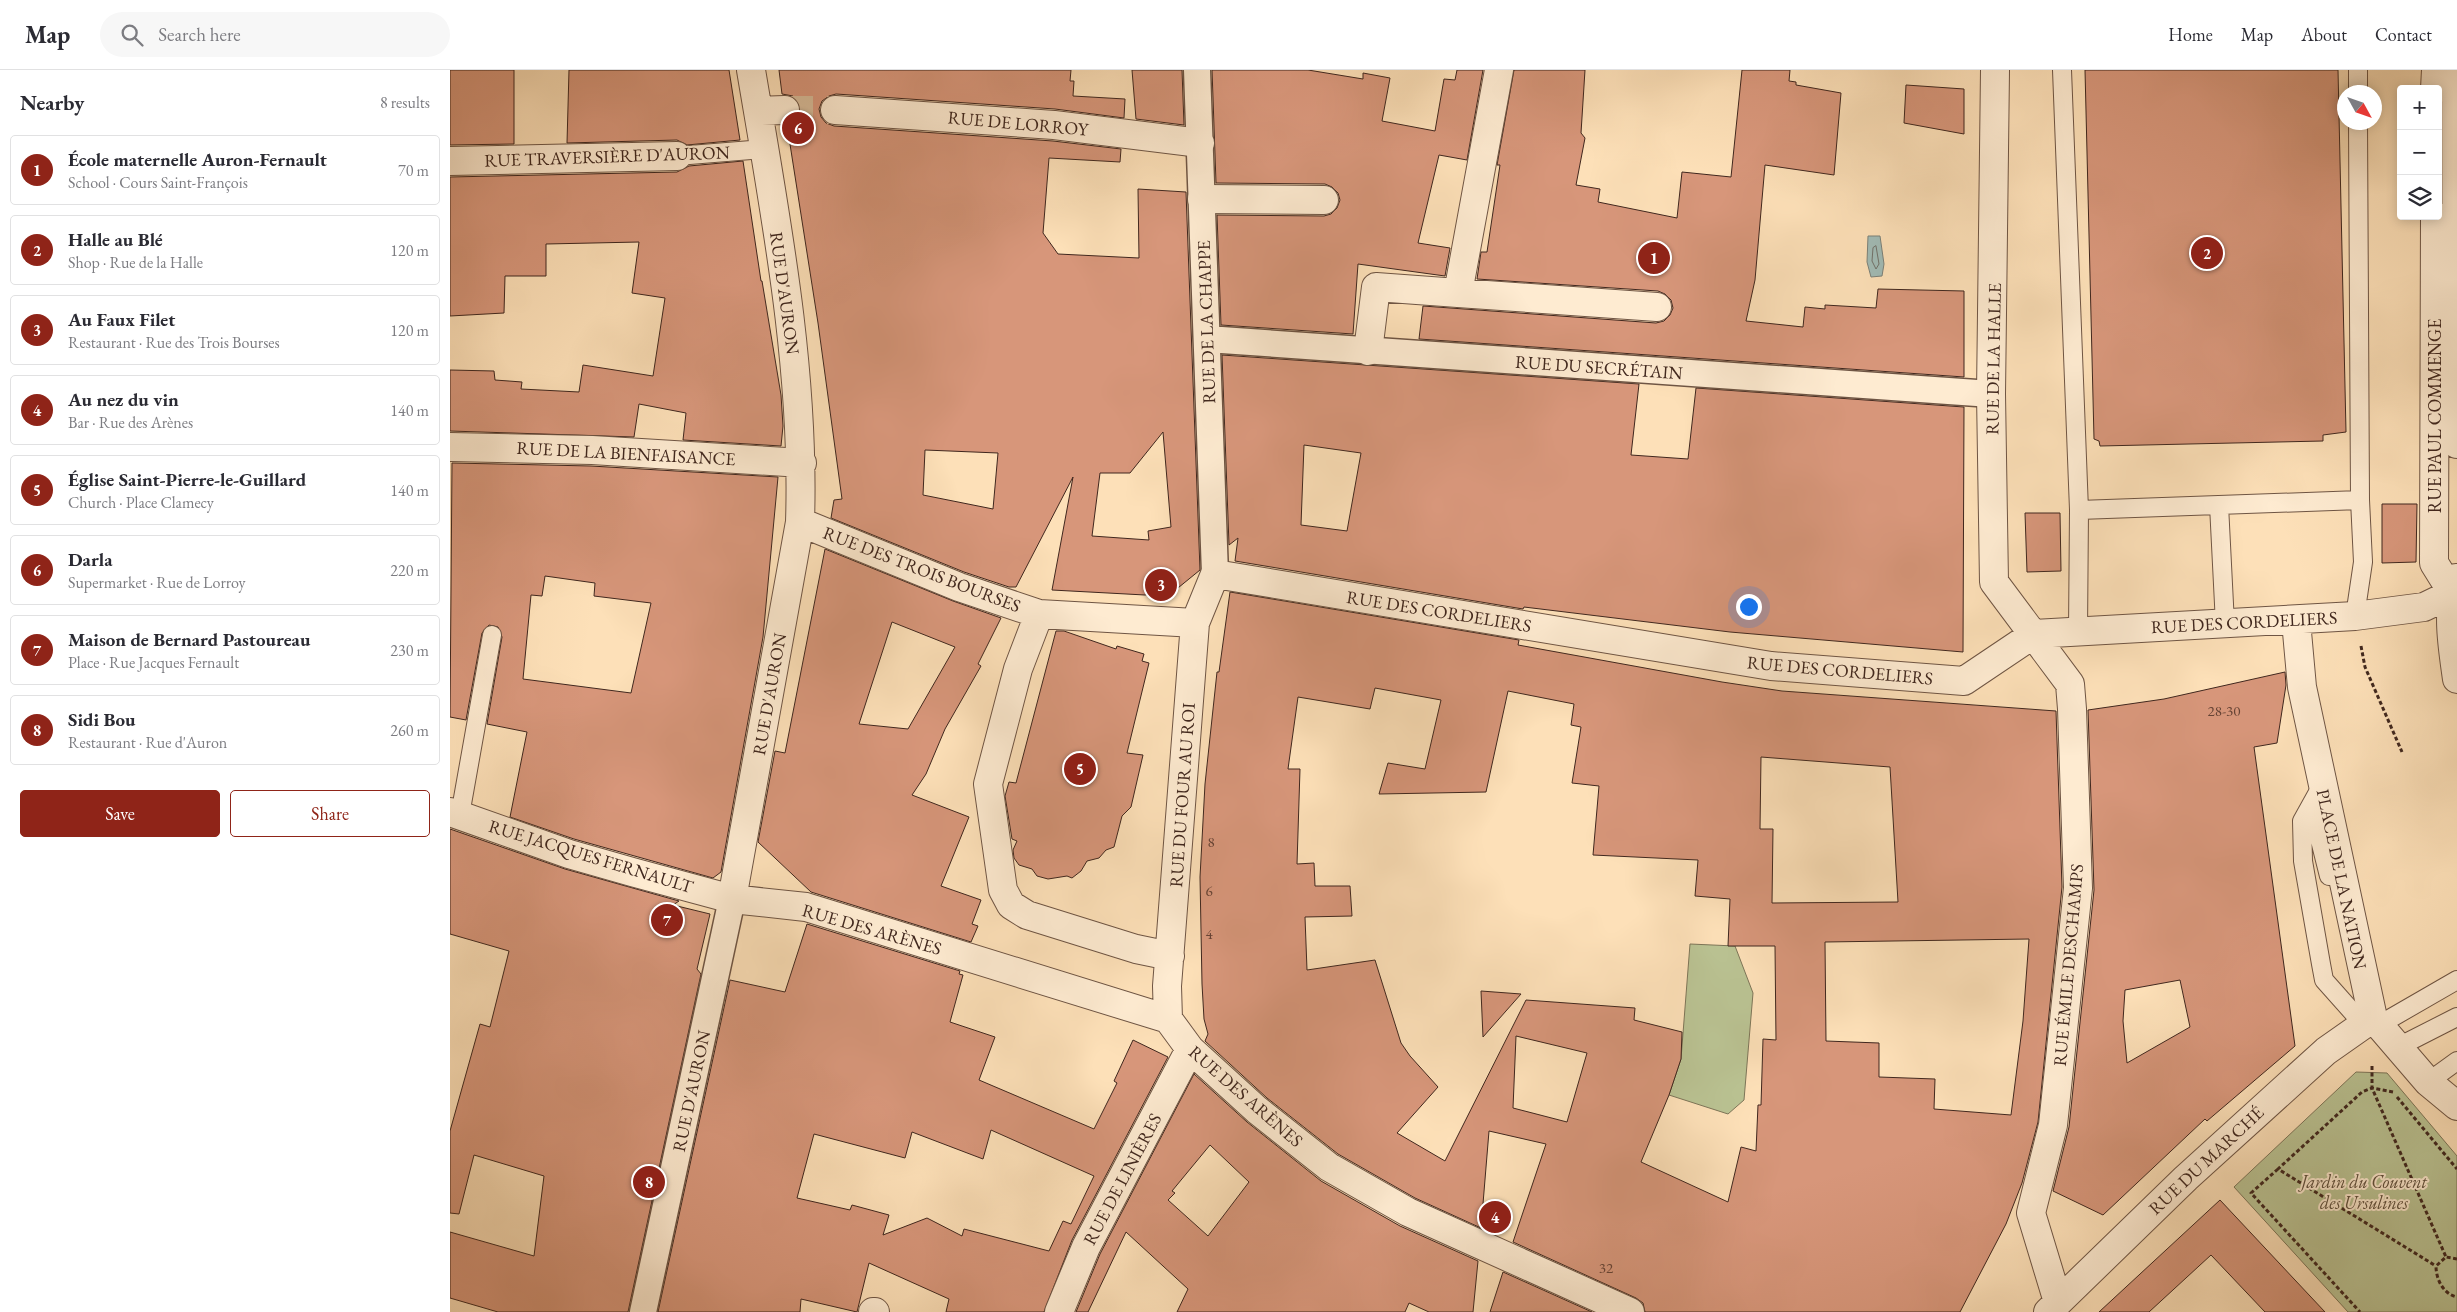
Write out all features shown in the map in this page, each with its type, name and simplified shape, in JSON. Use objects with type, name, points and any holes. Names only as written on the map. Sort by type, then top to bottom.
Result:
[{"type":"street","name":"RUE D'AURON","points":[[643,1312],[732,899],[800,522],[802,463],[796,370],[751,70]]},
{"type":"street","name":"RUE DE LA CHAPPE","points":[[1197,70],[1215,574]]},
{"type":"street","points":[[1458,292],[1499,70]]},
{"type":"street","name":"RUE DE LA HALLE","points":[[1995,70],[1991,394],[1994,582],[2034,634]]},
{"type":"street","points":[[2436,70],[2436,85]]},
{"type":"street","name":"RUE PAUL COMMENGE","points":[[2456,70],[2457,444]]},
{"type":"street","points":[[758,111],[785,110]]},
{"type":"street","name":"RUE DE LORROY","points":[[835,110],[1054,125],[1200,143]]},
{"type":"street","name":"RUE TRAVERSIÈRE D'AURON","points":[[450,160],[677,156]]},
{"type":"street","points":[[1202,199],[1324,200]]},
{"type":"street","name":"RUE PAUL COMMENGE","points":[[2435,220],[2434,563],[2455,586]]},
{"type":"street","points":[[1368,351],[1376,287],[1657,307]]},
{"type":"street","name":"RUE DU SECRÉTAIN","points":[[1207,339],[1991,394]]},
{"type":"street","name":"RUE DE LA BIENFAISANCE","points":[[450,447],[592,450],[802,463]]},
{"type":"street","name":"RUE DES TROIS BOURSES","points":[[800,522],[959,587],[1039,614],[1194,623]]},
{"type":"street","name":"RUE DES CORDELIERS","points":[[1215,574],[1771,666],[1964,681],[2034,634],[2296,621],[2356,616],[2424,607],[2455,586]]},
{"type":"street","name":"RUE DU FOUR AU ROI","points":[[1168,1019],[1170,956],[1194,623],[1215,574]]},
{"type":"street","points":[[2455,586],[2450,627],[2457,679]]},
{"type":"street","points":[[1039,614],[1018,669],[988,784],[1003,890],[1011,905],[1027,915],[1136,949],[1170,956]]},
{"type":"street","name":"PLACE DE LA NATION","points":[[2296,621],[2302,687],[2372,1022],[2398,1047],[2428,1082],[2456,1104]]},
{"type":"street","name":"RUE ÉMILE DESCHAMPS","points":[[2034,634],[2070,684],[2078,888],[2053,1125],[2031,1213],[2053,1307]]},
{"type":"street","name":"RUE JACQUES FERNAULT","points":[[455,814],[569,854],[732,899]]},
{"type":"street","name":"RUE DES ARÈNES","points":[[732,899],[806,907],[1168,1019],[1190,1049],[1256,1110],[1329,1166],[1408,1212],[1630,1312]]},
{"type":"street","name":"RUE DU MARCHÉ","points":[[2053,1307],[2186,1178],[2326,1051],[2372,1022]]},
{"type":"street","name":"RUE DE LINIÈRES","points":[[1059,1312],[1086,1247],[1190,1049]]},
{"type":"lane","points":[[2062,70],[2079,510],[2078,632]]},
{"type":"lane","points":[[2358,70],[2358,85]]},
{"type":"lane","points":[[2356,616],[2363,562],[2360,500],[2358,130]]},
{"type":"lane","name":"RUE TRAVERSIÈRE D'AURON","points":[[677,156],[764,149]]},
{"type":"lane","points":[[2079,510],[2360,500]]},
{"type":"lane","points":[[2219,505],[2225,624]]},
{"type":"lane","points":[[455,814],[492,636]]},
{"type":"lane","points":[[2322,785],[2302,821],[2303,861],[2324,980],[2372,1022],[2457,980]]},
{"type":"lane","points":[[2398,1047],[2457,1018]]},
{"type":"lane","points":[[2428,1082],[2457,1061]]},
{"type":"path","points":[[2362,653],[2365,667],[2402,752]]},
{"type":"path","points":[[2372,1073],[2372,1088],[2446,1257]]},
{"type":"path","points":[[2360,1312],[2251,1193],[2362,1092],[2372,1088],[2392,1090],[2457,1169]]},
{"type":"path","points":[[2278,1169],[2436,1266]]},
{"type":"path","points":[[2446,1257],[2457,1259]]},
{"type":"path","points":[[2446,1257],[2436,1266],[2436,1277],[2442,1287],[2457,1296]]},
{"type":"green space","points":[[1690,944],[1735,946],[1753,993],[1744,1100],[1728,1114],[1669,1095],[1681,1059]]},
{"type":"green space","name":"Jardin du Couvent des Ursulines","points":[[2356,1072],[2387,1073],[2457,1156],[2457,1312],[2348,1312],[2234,1187]]},
{"type":"water","points":[[1868,236],[1880,236],[1884,264],[1882,276],[1871,277],[1867,262]]},
{"type":"building","points":[[450,70],[514,70],[514,144],[450,145]]},
{"type":"building","points":[[569,70],[729,70],[740,140],[687,145],[677,140],[567,143]]},
{"type":"building","points":[[779,70],[1071,70],[1070,81],[1074,81],[1073,96],[1125,99],[1124,118],[1055,109],[836,94],[822,101],[819,109],[821,117],[826,123],[834,126],[1053,141],[1121,149],[1120,162],[1049,158],[1043,233],[1058,254],[1139,258],[1138,189],[1186,192],[1200,570],[1173,592],[1145,595],[1052,590],[1073,477],[1016,587],[1009,587],[964,572],[831,518],[834,500],[842,499],[818,323],[787,125],[799,118],[801,109],[798,101],[793,96],[782,94]],"holes":[[[1163,432],[1171,527],[1148,531],[1149,540],[1092,536],[1100,473],[1130,473]],[[925,450],[998,453],[993,509],[923,495]]]},
{"type":"building","points":[[1132,70],[1182,70],[1184,125],[1136,119]]},
{"type":"building","points":[[1212,70],[1308,70],[1363,79],[1363,73],[1390,78],[1382,121],[1435,131],[1444,79],[1455,80],[1457,70],[1483,70],[1467,160],[1439,155],[1418,243],[1450,248],[1445,276],[1358,264],[1353,334],[1221,325],[1217,215],[1324,216],[1331,214],[1337,208],[1340,200],[1338,193],[1332,187],[1325,184],[1216,183]]},
{"type":"building","points":[[1514,70],[1585,70],[1581,133],[1585,138],[1576,185],[1600,189],[1598,202],[1677,218],[1682,172],[1731,177],[1742,70],[1790,70],[1789,81],[1796,82],[1796,85],[1841,93],[1834,175],[1765,165],[1755,280],[1746,321],[1803,327],[1805,307],[1825,309],[1825,305],[1876,308],[1878,289],[1964,291],[1964,377],[1419,339],[1423,306],[1656,323],[1664,321],[1670,315],[1673,308],[1671,300],[1665,294],[1658,291],[1477,279],[1481,252],[1487,252],[1500,165],[1497,165]]},
{"type":"building","points":[[2085,70],[2338,70],[2337,130],[2339,130],[2346,432],[2323,435],[2323,441],[2100,446],[2099,441],[2094,439]]},
{"type":"building","points":[[1906,85],[1964,89],[1964,134],[1904,123]]},
{"type":"building","points":[[743,161],[781,395],[783,426],[781,446],[683,440],[686,413],[639,404],[634,437],[450,431],[450,370],[494,371],[495,380],[522,382],[521,389],[579,392],[583,365],[653,376],[665,298],[632,293],[639,242],[546,244],[546,276],[505,276],[504,313],[450,316],[450,177],[677,172],[689,166]]},
{"type":"building","points":[[1222,355],[1639,384],[1631,455],[1688,459],[1696,388],[1964,407],[1963,652],[1730,632],[1524,607],[1523,609],[1235,561],[1238,538],[1229,545]],"holes":[[[1304,445],[1361,453],[1347,531],[1301,525]]]},
{"type":"building","points":[[452,463],[591,466],[778,477],[763,637],[721,872],[713,878],[574,839],[510,817],[527,732],[487,724],[502,637],[498,627],[489,625],[482,633],[466,720],[450,717]],"holes":[[[545,576],[595,583],[594,596],[651,603],[631,693],[523,679],[531,595],[542,596]]]},
{"type":"building","points":[[2382,504],[2417,504],[2416,562],[2382,563]]},
{"type":"building","points":[[2025,513],[2060,513],[2061,571],[2027,572]]},
{"type":"building","points":[[825,549],[953,601],[1001,618],[978,664],[981,666],[945,729],[926,774],[912,795],[969,817],[941,886],[981,900],[972,924],[978,926],[971,942],[811,892],[758,842],[775,751],[785,753]],"holes":[[[892,622],[955,647],[908,729],[859,724]]]},
{"type":"building","points":[[1230,592],[1519,640],[1518,645],[1782,691],[2056,711],[2062,887],[2038,1122],[2022,1183],[2006,1224],[1960,1312],[1645,1312],[1643,1303],[1636,1298],[1513,1242],[1546,1144],[1489,1131],[1481,1228],[1415,1198],[1338,1154],[1267,1098],[1205,1041],[1208,1034],[1204,1019],[1202,984],[1200,877],[1205,784],[1217,672],[1219,672]],"holes":[[[1375,688],[1441,700],[1425,769],[1388,763],[1379,794],[1486,792],[1508,691],[1574,704],[1571,725],[1581,727],[1572,783],[1599,786],[1593,855],[1698,860],[1695,896],[1730,899],[1728,946],[1775,946],[1776,1040],[1763,1039],[1761,1105],[1758,1105],[1756,1151],[1741,1147],[1728,1202],[1641,1162],[1669,1095],[1681,1059],[1682,1032],[1634,1020],[1635,1008],[1526,1000],[1445,1161],[1397,1133],[1438,1087],[1401,1043],[1375,960],[1307,970],[1305,917],[1352,916],[1350,886],[1315,886],[1314,863],[1297,864],[1300,769],[1288,769],[1298,697],[1370,709]],[[1761,757],[1890,767],[1898,902],[1772,903],[1773,829],[1760,829]],[[2029,939],[2023,1021],[2011,1115],[1934,1109],[1935,1079],[1879,1077],[1879,1043],[1826,1041],[1825,942]],[[1516,1036],[1587,1053],[1567,1122],[1513,1108]]]},
{"type":"building","points":[[1056,631],[1064,631],[1116,649],[1117,646],[1144,654],[1142,661],[1149,663],[1127,753],[1143,755],[1131,807],[1122,816],[1114,847],[1106,850],[1099,858],[1087,861],[1081,871],[1072,878],[1067,876],[1048,879],[1037,876],[1032,869],[1019,865],[1014,858],[1013,850],[1017,841],[1012,839],[1005,796],[1009,782],[1016,783]]},
{"type":"building","points":[[2285,672],[2286,685],[2277,743],[2254,747],[2295,1046],[2207,1121],[2205,1119],[2103,1215],[2053,1191],[2069,1127],[2094,890],[2088,710],[2164,699]],"holes":[[[2180,980],[2190,1027],[2127,1063],[2123,1021],[2125,990]]]},
{"type":"building","points":[[450,829],[565,869],[679,901],[673,905],[710,914],[697,969],[701,974],[628,1312],[498,1312],[450,1298],[450,1232],[534,1256],[544,1176],[474,1155],[459,1214],[450,1213],[450,1131],[480,1024],[490,1027],[509,951],[450,934]]},
{"type":"building","points":[[807,924],[960,971],[959,974],[963,975],[950,1022],[995,1037],[979,1080],[1094,1129],[1117,1083],[1114,1081],[1133,1040],[1168,1057],[1072,1240],[1044,1312],[946,1312],[949,1299],[869,1263],[857,1312],[801,1299],[800,1312],[658,1312],[730,980],[785,992]],"holes":[[[991,1130],[1094,1176],[1071,1224],[1063,1221],[1049,1251],[964,1229],[962,1236],[927,1218],[883,1235],[889,1215],[852,1205],[850,1210],[797,1198],[814,1134],[905,1158],[912,1132],[983,1159]]]},
{"type":"building","points":[[1481,991],[1521,994],[1483,1037]]},
{"type":"building","points":[[1194,1074],[1247,1122],[1321,1181],[1400,1226],[1478,1261],[1473,1312],[1429,1312],[1409,1303],[1405,1312],[1177,1312],[1188,1289],[1126,1232],[1088,1312],[1076,1312],[1100,1254]],"holes":[[[1210,1145],[1249,1182],[1208,1236],[1168,1200],[1175,1193],[1172,1191]]]},
{"type":"building","points":[[2220,1200],[2325,1312],[2265,1312],[2211,1255],[2149,1312],[2099,1312]]},
{"type":"building","points":[[1503,1272],[1592,1312],[1490,1312]]},
{"type":"tunnel","points":[[785,110],[835,110]]},
{"type":"place","name":"Darla","points":[[798,128]]},
{"type":"place","name":"Halle au Blé","points":[[2207,253]]},
{"type":"place","name":"École maternelle Auron-Fernault","points":[[1654,258]]},
{"type":"place","name":"Au Faux Filet","points":[[1161,585]]},
{"type":"place","name":"Église Saint-Pierre-le-Guillard","points":[[1080,769]]},
{"type":"place","name":"Maison de Bernard Pastoureau","points":[[667,920]]},
{"type":"place","name":"Sidi Bou","points":[[649,1182]]},
{"type":"place","name":"Au nez du vin","points":[[1495,1217]]}]
